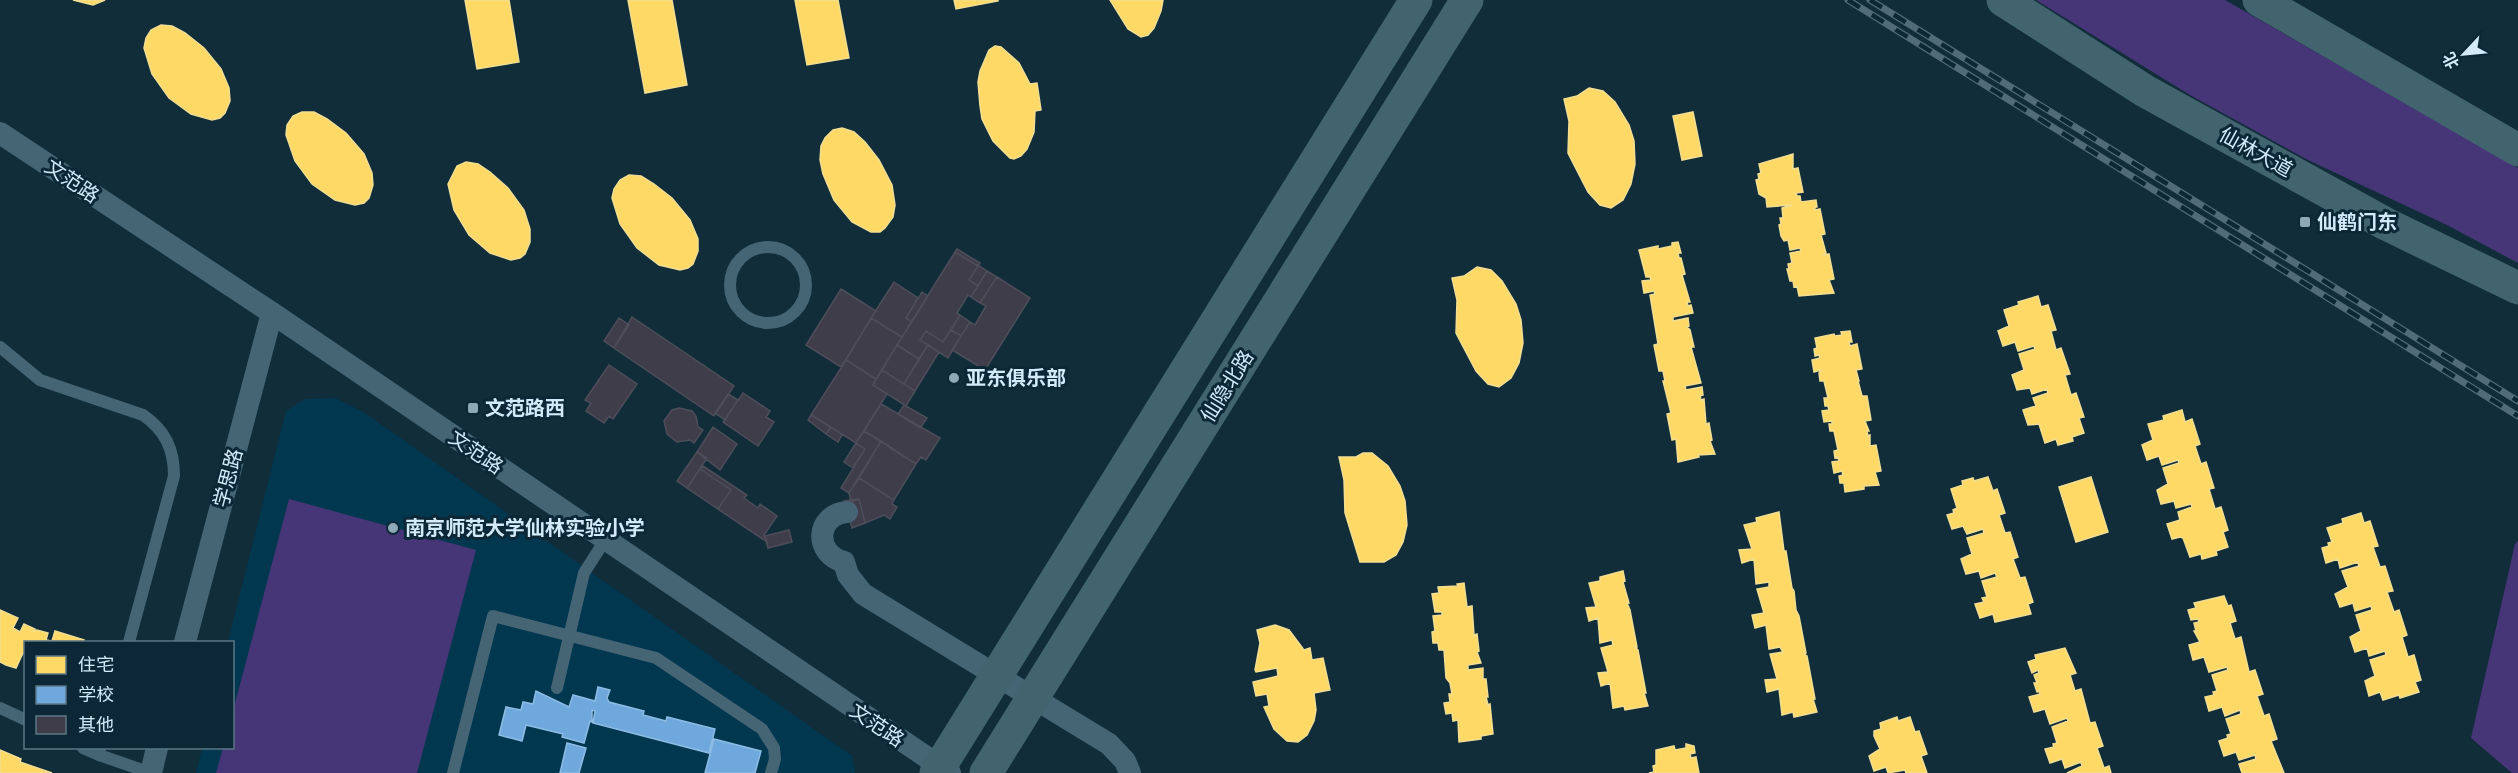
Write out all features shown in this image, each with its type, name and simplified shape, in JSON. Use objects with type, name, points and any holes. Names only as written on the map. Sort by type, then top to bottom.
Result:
[{"type":"main road","points":[[942,771],[1416,0]]},
{"type":"main road","name":"仙隐北路","points":[[986,773],[1467,0]]},
{"type":"main road","name":"仙林大道","points":[[2003,0],[2145,91],[2386,224],[2518,288]]},
{"type":"main road","points":[[2259,0],[2518,150]]},
{"type":"street","name":"文范路","points":[[0,133],[272,313],[942,771]]},
{"type":"street","name":"学思路","points":[[185,641],[272,313]]},
{"type":"street","points":[[847,512],[828,520],[824,527],[822,543],[830,556],[844,562],[848,575],[863,594],[1109,744],[1125,761],[1130,773]]},
{"type":"street","points":[[151,773],[157,749]]},
{"type":"lane","points":[[759,247],[780,248],[798,261],[804,270],[806,292],[802,302],[787,318],[777,322],[755,321],[738,308],[729,288],[733,267],[748,251],[759,247]]},
{"type":"lane","points":[[0,347],[40,380],[143,416],[154,423],[168,442],[174,464],[174,476],[129,641]]},
{"type":"lane","points":[[557,688],[584,573],[605,540]]},
{"type":"lane","points":[[453,773],[493,616],[656,658],[762,729],[774,748],[775,759],[771,773]]},
{"type":"lane","points":[[0,708],[24,719]]},
{"type":"lane","points":[[100,751],[151,773]]},
{"type":"shaded area","points":[[2036,0],[2225,0],[2518,168],[2518,263],[2447,225],[2308,160],[2190,95]]},
{"type":"shaded area","name":"南京师范大学仙林实验小学","points":[[335,398],[365,413],[852,756],[855,773],[196,773],[202,749],[234,749],[234,641],[228,641],[286,411],[305,399]]},
{"type":"shaded area","points":[[289,499],[476,550],[417,773],[216,773],[223,749],[234,749],[234,707]]},
{"type":"shaded area","points":[[2518,541],[2518,773],[2512,773],[2471,738],[2515,544]]},
{"type":"building: 住宅","points":[[73,0],[105,0],[93,5]]},
{"type":"building: 住宅","points":[[465,0],[509,0],[519,62],[477,69]]},
{"type":"building: 住宅","points":[[628,0],[672,0],[687,85],[645,93]]},
{"type":"building: 住宅","points":[[795,0],[838,0],[849,58],[807,65]]},
{"type":"building: 住宅","points":[[954,0],[998,0],[998,1],[956,9]]},
{"type":"building: 住宅","points":[[1110,0],[1163,0],[1154,28],[1148,35],[1141,37],[1128,29]]},
{"type":"building: 住宅","points":[[161,25],[172,26],[185,33],[204,48],[221,69],[229,88],[230,101],[220,118],[212,120],[191,114],[169,98],[152,74],[144,48],[151,30]]},
{"type":"building: 住宅","points":[[995,46],[1001,47],[1019,63],[1030,84],[1037,83],[1041,110],[1035,111],[1034,132],[1027,149],[1021,156],[1014,159],[1010,158],[993,141],[982,119],[978,82],[989,50]]},
{"type":"building: 住宅","points":[[1589,88],[1603,91],[1615,102],[1629,125],[1634,141],[1635,164],[1631,184],[1623,200],[1611,208],[1600,205],[1588,192],[1568,153],[1569,121],[1564,99],[1577,96]]},
{"type":"building: 住宅","points":[[302,112],[314,112],[327,119],[346,133],[364,154],[372,173],[373,185],[369,198],[364,203],[355,205],[335,200],[312,184],[295,161],[286,135],[287,125],[293,116]]},
{"type":"building: 住宅","points":[[1693,112],[1702,156],[1682,160],[1673,116]]},
{"type":"building: 住宅","points":[[842,128],[854,132],[865,142],[879,160],[892,185],[895,205],[893,217],[880,232],[871,232],[852,222],[834,200],[823,174],[820,160],[821,146],[833,130]]},
{"type":"building: 住宅","points":[[1793,154],[1793,169],[1798,168],[1803,192],[1796,193],[1797,196],[1800,196],[1801,202],[1816,200],[1815,210],[1820,209],[1825,234],[1821,235],[1826,253],[1824,255],[1829,254],[1834,279],[1829,280],[1834,293],[1799,296],[1797,286],[1794,287],[1793,281],[1790,281],[1787,269],[1789,269],[1788,264],[1792,263],[1790,253],[1801,251],[1800,248],[1790,250],[1788,240],[1784,241],[1781,236],[1779,225],[1781,224],[1780,218],[1783,218],[1782,208],[1792,205],[1767,207],[1766,198],[1759,194],[1756,180],[1759,179],[1758,174],[1761,173],[1759,164]]},
{"type":"building: 住宅","points":[[466,162],[478,164],[490,172],[508,188],[524,210],[530,229],[530,242],[525,254],[520,258],[511,260],[490,253],[469,235],[454,210],[448,184],[457,166]]},
{"type":"building: 住宅","points":[[629,175],[641,176],[654,184],[672,198],[690,220],[698,239],[698,251],[693,264],[688,268],[680,270],[659,265],[637,248],[620,224],[612,198],[614,189],[620,180]]},
{"type":"building: 住宅","points":[[1678,242],[1681,253],[1678,253],[1679,258],[1681,258],[1685,274],[1682,275],[1690,302],[1687,302],[1688,306],[1691,305],[1693,313],[1673,317],[1673,321],[1688,318],[1689,326],[1687,327],[1690,330],[1694,347],[1691,347],[1701,383],[1685,386],[1686,390],[1702,387],[1703,395],[1700,396],[1701,400],[1704,399],[1706,424],[1709,423],[1712,440],[1710,441],[1715,454],[1698,455],[1699,457],[1678,462],[1676,439],[1672,440],[1667,414],[1671,413],[1663,381],[1665,381],[1663,371],[1659,371],[1654,345],[1658,344],[1650,295],[1655,294],[1654,291],[1644,293],[1642,281],[1651,280],[1650,277],[1646,277],[1639,250],[1658,246],[1658,249]]},
{"type":"building: 住宅","points":[[1477,267],[1491,270],[1502,281],[1516,304],[1521,320],[1523,343],[1519,363],[1511,378],[1499,387],[1488,384],[1476,371],[1456,333],[1457,300],[1452,278],[1464,276]]},
{"type":"building: 住宅","points":[[2038,296],[2041,307],[2048,305],[2056,330],[2051,331],[2056,350],[2061,348],[2070,374],[2065,375],[2071,395],[2076,393],[2084,417],[2079,418],[2084,433],[2072,437],[2073,441],[2058,445],[2056,439],[2045,443],[2039,424],[2028,425],[2023,410],[2036,406],[2033,398],[2048,393],[2047,389],[2032,394],[2030,388],[2017,390],[2012,375],[2024,370],[2019,354],[2035,349],[2034,346],[2018,351],[2015,342],[2003,346],[1998,331],[2009,326],[2004,310],[2019,305],[2018,302]]},
{"type":"building: 住宅","points":[[1850,331],[1852,342],[1849,342],[1850,346],[1857,344],[1862,369],[1856,370],[1858,381],[1862,396],[1867,396],[1871,420],[1865,421],[1869,431],[1867,431],[1868,436],[1870,435],[1870,446],[1876,445],[1881,471],[1875,472],[1879,485],[1864,486],[1864,489],[1845,492],[1844,483],[1840,483],[1839,476],[1843,475],[1842,471],[1834,473],[1832,462],[1839,461],[1838,457],[1835,458],[1834,451],[1838,450],[1834,431],[1830,431],[1829,424],[1832,424],[1832,421],[1824,422],[1822,411],[1829,410],[1828,406],[1825,406],[1824,398],[1828,398],[1824,381],[1820,381],[1821,370],[1814,372],[1812,360],[1820,358],[1819,355],[1815,356],[1814,349],[1817,348],[1815,338],[1834,334],[1835,336],[1842,335],[1841,332]]},
{"type":"building: 住宅","points":[[2182,410],[2185,422],[2192,419],[2200,444],[2195,446],[2201,464],[2206,462],[2214,488],[2209,489],[2215,509],[2221,507],[2228,530],[2223,532],[2228,547],[2216,551],[2217,555],[2202,559],[2201,554],[2190,557],[2183,538],[2172,539],[2167,524],[2180,520],[2178,512],[2192,507],[2191,504],[2176,508],[2174,501],[2161,504],[2157,490],[2168,484],[2163,468],[2179,463],[2178,460],[2162,465],[2159,456],[2147,460],[2142,445],[2153,440],[2148,424],[2164,420],[2163,416]]},
{"type":"building: 住宅","points":[[1363,453],[1372,453],[1388,466],[1400,486],[1405,501],[1407,525],[1403,542],[1396,555],[1384,562],[1360,562],[1345,513],[1344,480],[1339,457],[1356,457]]},
{"type":"building: 住宅","points":[[1988,477],[1993,491],[1997,489],[2005,513],[1999,515],[2005,533],[2010,532],[2018,557],[2013,559],[2020,578],[2025,577],[2033,602],[2028,604],[2031,614],[1995,622],[1993,614],[1980,618],[1975,604],[1984,602],[1982,598],[1987,597],[1982,581],[1997,577],[1995,573],[1981,578],[1979,571],[1966,574],[1961,559],[1972,554],[1967,538],[1984,533],[1983,529],[1967,534],[1963,526],[1952,529],[1947,515],[1954,513],[1953,510],[1957,508],[1951,489],[1963,485],[1962,481],[1973,478],[1974,481]]},
{"type":"building: 住宅","points":[[2091,477],[2108,532],[2076,542],[2059,487]]},
{"type":"building: 住宅","points":[[1779,512],[1784,551],[1786,551],[1817,712],[1794,717],[1793,712],[1782,715],[1779,689],[1767,692],[1765,680],[1777,679],[1770,654],[1783,652],[1780,647],[1769,649],[1766,625],[1755,628],[1752,615],[1764,613],[1757,589],[1769,587],[1769,582],[1756,584],[1754,559],[1742,563],[1739,550],[1752,549],[1744,525],[1757,522],[1756,518]]},
{"type":"building: 住宅","points":[[2361,513],[2364,523],[2370,521],[2378,546],[2373,547],[2380,567],[2385,566],[2393,591],[2387,592],[2394,612],[2399,610],[2407,635],[2402,637],[2408,657],[2414,655],[2421,680],[2415,682],[2419,692],[2400,698],[2399,695],[2383,700],[2380,692],[2369,696],[2365,681],[2375,676],[2370,660],[2386,655],[2385,651],[2369,656],[2367,648],[2355,652],[2350,637],[2361,631],[2356,615],[2372,610],[2371,606],[2355,611],[2353,603],[2340,607],[2335,594],[2348,587],[2342,571],[2359,566],[2358,562],[2340,568],[2338,559],[2326,563],[2322,548],[2329,546],[2328,543],[2332,542],[2327,528],[2343,523],[2342,519]]},
{"type":"building: 住宅","points":[[1623,571],[1625,581],[1623,582],[1637,647],[1635,647],[1638,650],[1648,706],[1625,710],[1624,706],[1613,708],[1610,683],[1601,686],[1598,673],[1608,672],[1601,648],[1613,645],[1612,640],[1600,643],[1598,618],[1589,621],[1586,608],[1596,607],[1589,583],[1600,581],[1600,577]]},
{"type":"building: 住宅","points":[[1464,583],[1467,607],[1472,606],[1474,635],[1477,634],[1479,651],[1477,652],[1481,663],[1468,665],[1468,670],[1483,668],[1493,734],[1481,736],[1481,739],[1459,742],[1458,720],[1453,721],[1452,713],[1446,714],[1444,703],[1450,702],[1449,694],[1452,694],[1450,683],[1446,678],[1444,650],[1439,650],[1438,643],[1433,643],[1432,632],[1435,631],[1433,616],[1442,615],[1442,612],[1435,612],[1432,594],[1439,593],[1438,587],[1458,586],[1457,584]]},
{"type":"building: 住宅","points":[[2224,596],[2228,606],[2231,605],[2236,621],[2230,623],[2235,639],[2241,637],[2249,672],[2255,670],[2263,694],[2257,696],[2264,716],[2269,714],[2277,739],[2271,741],[2284,773],[2242,773],[2239,764],[2256,759],[2255,755],[2239,760],[2236,752],[2224,756],[2219,741],[2228,738],[2227,735],[2231,734],[2226,719],[2241,714],[2240,710],[2225,716],[2222,707],[2209,711],[2205,697],[2214,695],[2213,692],[2217,691],[2212,675],[2228,670],[2227,667],[2209,672],[2204,657],[2193,660],[2189,645],[2200,642],[2194,631],[2196,631],[2194,623],[2199,622],[2198,619],[2191,620],[2188,610],[2196,608],[2194,603]]},
{"type":"building: 住宅","points":[[0,610],[18,618],[13,628],[20,632],[24,624],[35,629],[34,631],[48,633],[46,640],[52,641],[24,641],[24,653],[16,668],[0,662]]},
{"type":"building: 住宅","points":[[1275,625],[1289,630],[1304,650],[1310,648],[1312,660],[1323,658],[1330,690],[1314,693],[1316,710],[1314,721],[1307,735],[1298,742],[1287,741],[1274,729],[1264,707],[1269,706],[1267,694],[1256,696],[1253,682],[1278,676],[1277,668],[1256,672],[1255,670],[1260,643],[1257,630]]},
{"type":"building: 住宅","points":[[55,631],[84,641],[52,641]]},
{"type":"building: 住宅","points":[[2065,648],[2076,673],[2070,675],[2075,691],[2081,689],[2090,723],[2095,722],[2103,746],[2097,748],[2104,768],[2109,766],[2111,773],[2067,773],[2082,766],[2081,762],[2065,768],[2062,759],[2050,763],[2045,749],[2054,747],[2053,744],[2057,743],[2052,727],[2068,721],[2067,718],[2050,724],[2045,709],[2034,712],[2029,697],[2040,694],[2034,683],[2037,683],[2034,675],[2039,673],[2038,670],[2032,673],[2028,662],[2036,659],[2035,655]]},
{"type":"building: 住宅","points":[[1897,717],[1898,721],[1910,717],[1915,732],[1919,731],[1927,754],[1921,756],[1927,773],[1906,773],[1905,770],[1888,773],[1886,767],[1874,771],[1869,756],[1880,749],[1874,731],[1881,729],[1880,723]]},
{"type":"building: 住宅","points":[[1686,744],[1694,746],[1695,753],[1690,754],[1691,758],[1696,757],[1699,773],[1649,773],[1654,772],[1656,750],[1674,746],[1675,750],[1686,748]]},
{"type":"building: 住宅","points":[[0,750],[21,759],[20,762],[52,773],[0,773]]},
{"type":"building: 学校","points":[[598,687],[610,690],[607,698],[609,702],[644,711],[643,715],[666,721],[667,717],[715,729],[709,753],[593,723],[595,711],[592,710],[592,722],[590,721],[584,743],[562,737],[563,734],[526,725],[522,741],[499,735],[506,707],[521,710],[523,702],[533,704],[536,691],[569,707],[573,695],[595,701]]},
{"type":"building: 学校","points":[[714,739],[761,751],[755,773],[705,773]]},
{"type":"building: 学校","points":[[567,743],[586,748],[579,773],[560,773]]},
{"type":"building: 其他","points":[[957,249],[980,263],[978,266],[955,252]]},
{"type":"building: 其他","points":[[955,252],[978,266],[969,280],[978,286],[971,297],[968,295],[957,313],[960,315],[943,342],[926,331],[920,340],[928,345],[919,359],[897,345]]},
{"type":"building: 其他","points":[[978,265],[987,271],[978,286],[969,280]]},
{"type":"building: 其他","points":[[987,271],[997,277],[980,303],[971,297]]},
{"type":"building: 其他","points":[[997,277],[1030,298],[985,370],[952,350],[970,322],[975,325],[986,306],[980,303]]},
{"type":"building: 其他","points":[[894,282],[918,298],[906,318],[912,322],[902,337],[871,318]]},
{"type":"building: 其他","points":[[841,289],[876,311],[841,367],[806,345]]},
{"type":"building: 其他","points":[[922,292],[928,296],[912,322],[906,318]]},
{"type":"building: 其他","points":[[960,315],[970,322],[961,336],[951,330]]},
{"type":"building: 其他","points":[[632,317],[734,386],[714,416],[614,348]]},
{"type":"building: 其他","points":[[619,318],[629,325],[614,348],[604,341]]},
{"type":"building: 其他","points":[[871,318],[902,337],[876,379],[846,360]]},
{"type":"building: 其他","points":[[951,330],[961,336],[948,358],[920,340],[926,331],[943,342]]},
{"type":"building: 其他","points":[[897,345],[919,359],[904,384],[882,370]]},
{"type":"building: 其他","points":[[928,345],[939,352],[915,391],[904,384]]},
{"type":"building: 其他","points":[[846,360],[876,379],[873,385],[887,394],[856,443],[811,415]]},
{"type":"building: 其他","points":[[609,365],[637,384],[613,419],[609,416],[604,423],[586,411],[591,403],[585,400]]},
{"type":"building: 其他","points":[[882,370],[915,391],[906,406],[873,385]]},
{"type":"building: 其他","points":[[743,393],[770,411],[766,417],[774,422],[758,446],[723,422]]},
{"type":"building: 其他","points":[[728,394],[738,400],[725,420],[715,413]]},
{"type":"building: 其他","points":[[881,404],[940,438],[926,460],[921,457],[916,464],[864,431]]},
{"type":"building: 其他","points":[[904,405],[927,418],[920,428],[898,414]]},
{"type":"building: 其他","points":[[679,408],[692,411],[696,416],[698,427],[703,430],[694,443],[690,440],[677,442],[667,434],[664,421],[672,410]]},
{"type":"building: 其他","points":[[811,415],[831,427],[826,434],[808,420]]},
{"type":"building: 其他","points":[[713,427],[737,444],[720,470],[697,452]]},
{"type":"building: 其他","points":[[831,427],[842,435],[838,442],[826,434]]},
{"type":"building: 其他","points":[[864,431],[881,441],[849,493],[841,488],[865,449],[856,443]]},
{"type":"building: 其他","points":[[881,441],[916,464],[894,500],[859,478]]},
{"type":"building: 其他","points":[[856,443],[865,449],[853,468],[844,462]]},
{"type":"building: 其他","points":[[697,452],[707,458],[687,488],[677,481]]},
{"type":"building: 其他","points":[[703,466],[747,495],[744,498],[758,508],[760,504],[777,516],[764,535],[767,542],[718,509],[731,490],[700,469]]},
{"type":"building: 其他","points":[[700,469],[731,490],[718,509],[687,488]]},
{"type":"building: 其他","points":[[859,478],[894,500],[892,504],[897,507],[890,519],[884,515],[865,523],[859,499],[851,502],[849,493]]},
{"type":"building: 其他","points":[[859,499],[865,523],[852,528],[844,501]]},
{"type":"building: 其他","points":[[789,530],[792,542],[768,548],[765,536]]},
{"type":"railway","points":[[1848,0],[2518,416]]},
{"type":"railway","points":[[1870,0],[2518,401]]},
{"type":"place","name":"仙鹤门东","points":[[2305,222]]},
{"type":"place","name":"亚东俱乐部","points":[[954,378]]},
{"type":"place","name":"文范路西","points":[[473,408]]},
{"type":"place","name":"南京师范大学仙林实验小学","points":[[393,528]]}]
